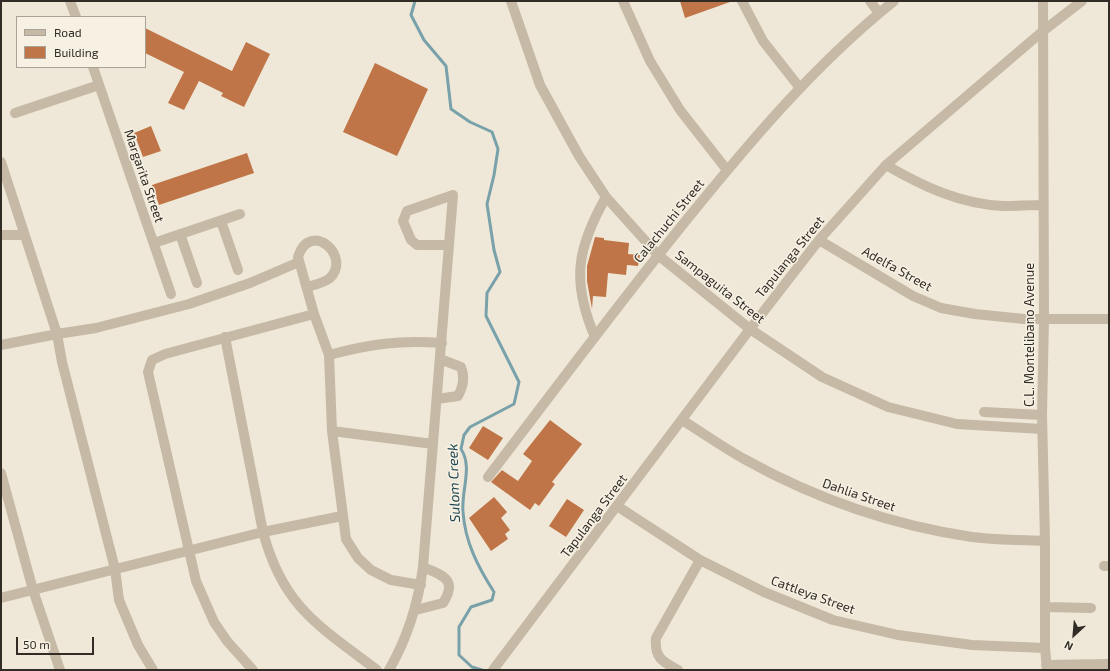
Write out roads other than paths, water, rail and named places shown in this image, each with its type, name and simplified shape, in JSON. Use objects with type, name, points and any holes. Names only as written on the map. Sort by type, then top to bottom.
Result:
[{"type":"street","points":[[70,1],[76,16]]},
{"type":"street","name":"Sampaguita Street","points":[[511,1],[540,85],[578,156],[606,197],[658,255],[750,329],[822,377],[888,407],[957,424],[1042,429]]},
{"type":"street","points":[[623,1],[650,61],[680,110],[727,170]]},
{"type":"street","points":[[742,1],[763,41],[800,88]]},
{"type":"street","points":[[870,1],[879,13]]},
{"type":"street","name":"Calachuchi Street","points":[[488,477],[658,255],[727,170],[800,88],[879,13],[894,1]]},
{"type":"street","name":"C.L. Montelibano Avenue","points":[[1043,1],[1044,319],[1042,429],[1046,667]]},
{"type":"street","name":"Tapulanga Street","points":[[494,669],[750,329],[820,240],[886,165],[1043,31],[1082,1]]},
{"type":"street","name":"Margarita Street","points":[[93,68],[171,294]]},
{"type":"street","points":[[15,113],[99,85]]},
{"type":"street","points":[[1,162],[57,334],[62,362],[115,569],[119,600],[138,645],[153,670]]},
{"type":"street","points":[[886,165],[921,185],[960,199],[1001,206],[1043,205]]},
{"type":"street","points":[[389,670],[400,650],[416,610],[423,567],[442,343],[453,195],[407,211],[403,221],[411,240],[417,245],[449,245]]},
{"type":"street","points":[[595,337],[585,314],[580,290],[580,266],[584,242],[593,219],[606,197]]},
{"type":"street","points":[[154,243],[240,214]]},
{"type":"street","points":[[221,221],[238,270]]},
{"type":"street","points":[[180,234],[197,283]]},
{"type":"street","points":[[1,235],[24,235]]},
{"type":"street","points":[[306,287],[330,278],[335,269],[333,250],[327,244],[319,240],[308,242],[301,248],[299,262],[306,287],[314,314],[328,355],[332,431],[346,539],[358,558],[371,570],[391,580],[420,585]]},
{"type":"street","name":"Adelfa Street","points":[[820,240],[913,296],[941,308],[975,314],[1024,319],[1109,319]]},
{"type":"street","points":[[1,345],[96,328],[188,304],[250,283],[299,262]]},
{"type":"street","points":[[253,670],[227,641],[208,609],[196,582],[148,372],[152,360],[165,354],[314,314]]},
{"type":"street","points":[[225,337],[263,532],[270,557],[278,575],[289,594],[316,624],[377,670]]},
{"type":"street","points":[[328,355],[359,346],[388,342],[409,341],[442,343]]},
{"type":"street","points":[[437,399],[458,396],[462,388],[463,373],[461,367],[440,359]]},
{"type":"street","points":[[984,412],[1042,415]]},
{"type":"street","name":"Dahlia Street","points":[[682,420],[745,460],[802,489],[854,510],[919,527],[974,537],[1045,541]]},
{"type":"street","points":[[332,431],[433,444]]},
{"type":"street","points":[[1,473],[33,590],[60,670]]},
{"type":"street","name":"Cattleya Street","points":[[617,506],[700,560],[764,592],[833,620],[898,635],[972,645],[1045,648]]},
{"type":"street","points":[[1,598],[263,532],[342,516]]},
{"type":"street","points":[[678,670],[662,661],[655,649],[656,638],[700,560]]},
{"type":"street","points":[[416,610],[443,603],[448,595],[449,583],[444,575],[423,567]]},
{"type":"street","points":[[1045,608],[1092,608]]},
{"type":"street","points":[[1046,667],[1109,664]]},
{"type":"waterway","name":"Sulom Creek","points":[[415,1],[411,15],[424,40],[446,66],[451,109],[470,122],[492,132],[498,149],[487,204],[494,250],[500,272],[487,293],[486,316],[519,382],[514,404],[470,427],[464,435],[461,449],[466,463],[463,504],[466,534],[473,554],[494,592],[492,600],[471,607],[459,627],[459,655],[472,667],[482,670]]}]
